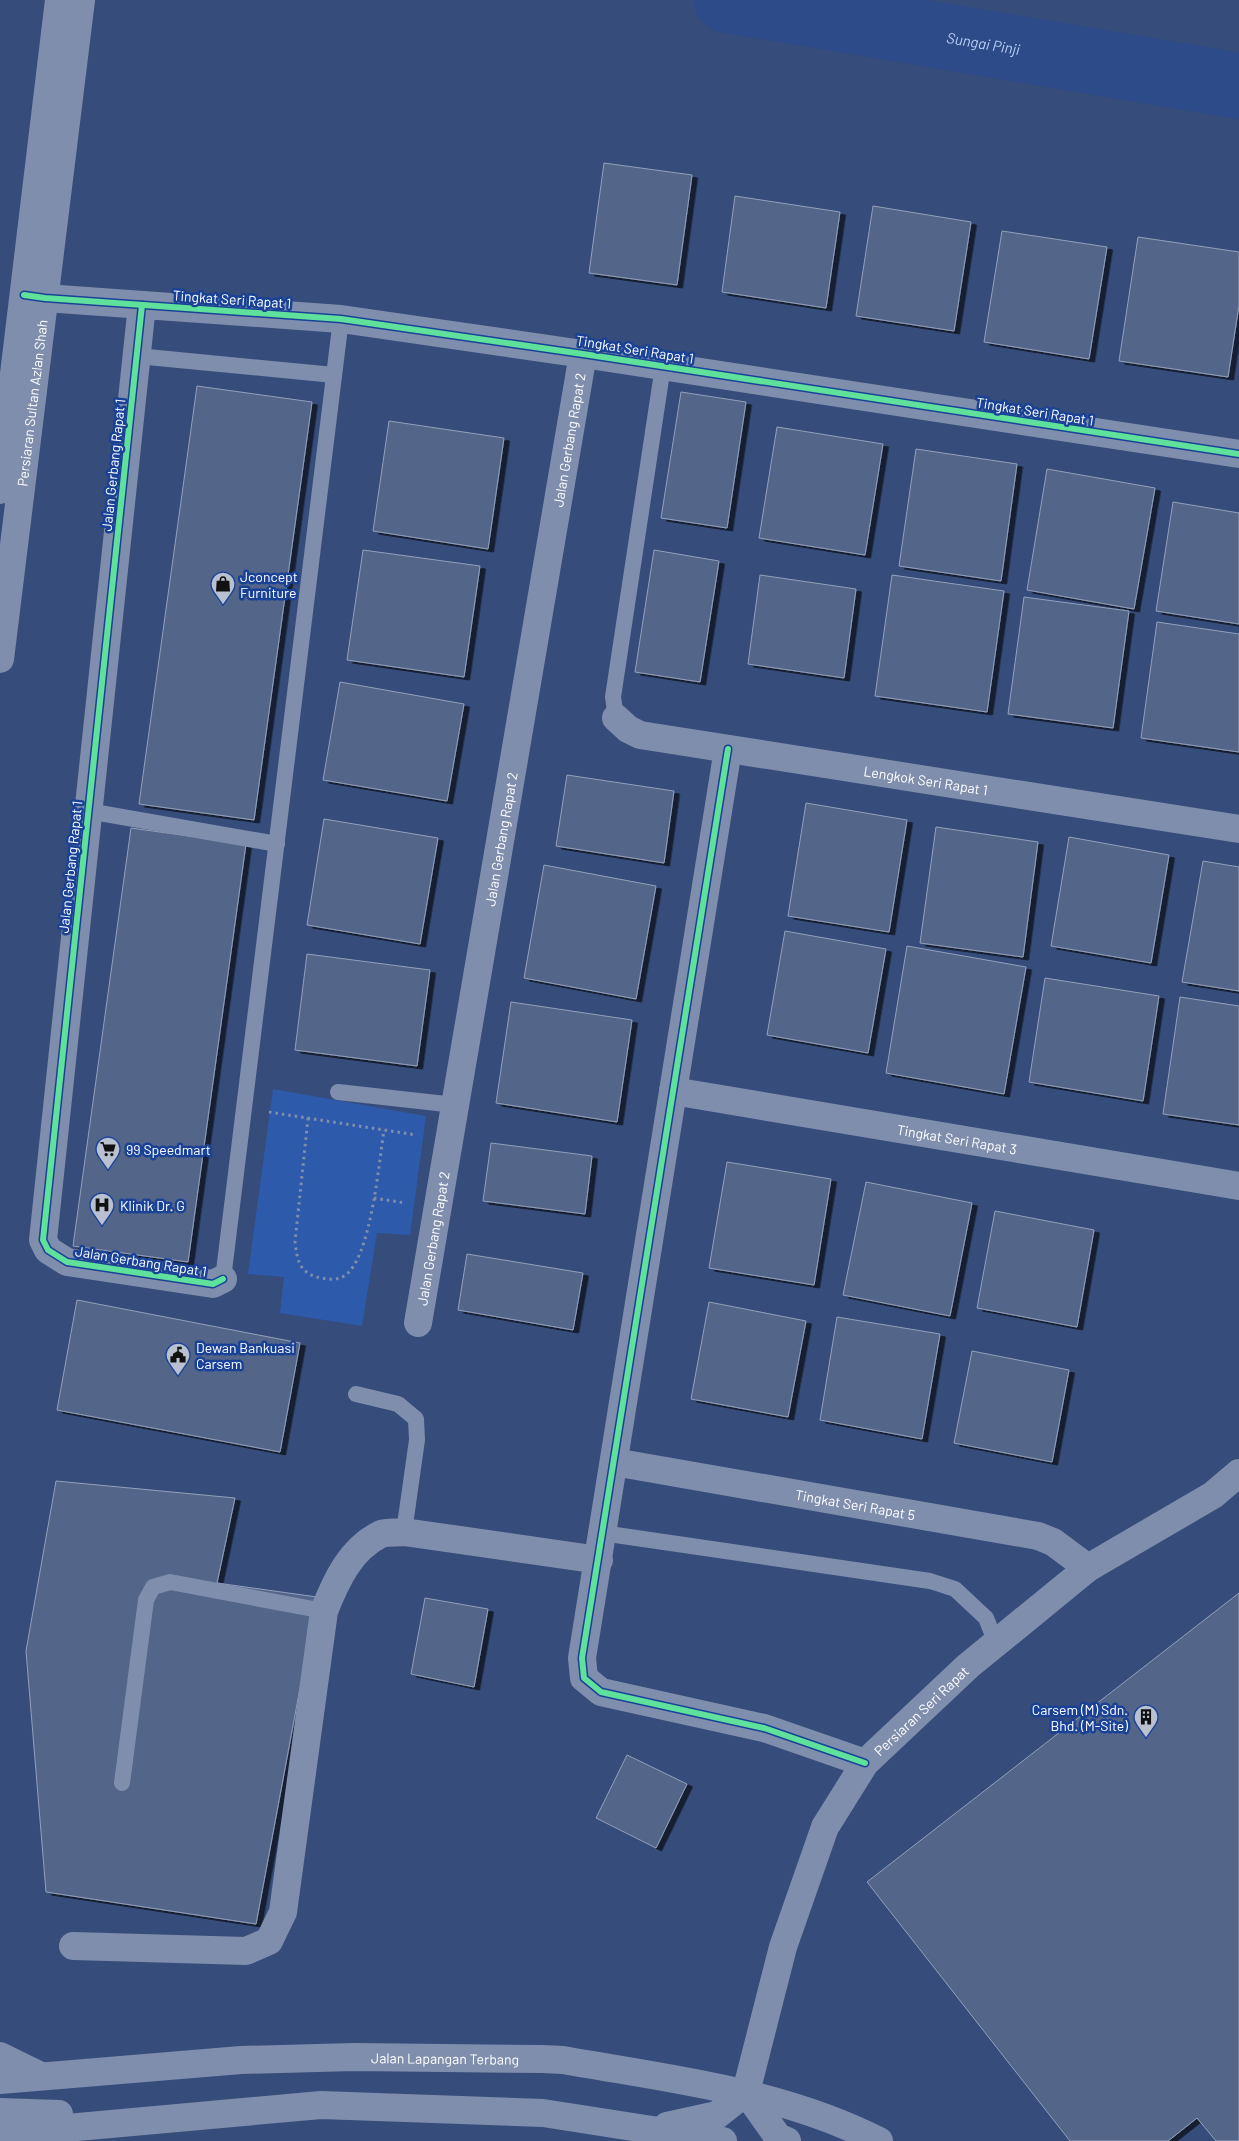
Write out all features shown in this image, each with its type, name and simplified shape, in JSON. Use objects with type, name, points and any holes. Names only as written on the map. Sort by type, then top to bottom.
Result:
[{"type":"street","name":"Persiaran Sultan Azlan Shah","points":[[0,659],[34,296],[69,9]]},
{"type":"street","name":"Persiaran Sultan Azlan Shah","points":[[0,490],[34,296]]},
{"type":"street","name":"Tingkat Seri Rapat 1","points":[[34,296],[341,319],[1239,454]]},
{"type":"street","name":"Jalan Gerbang Rapat 1","points":[[142,305],[43,1240],[48,1250],[67,1262],[213,1284],[223,1278]]},
{"type":"street","name":"Jalan Gerbang Rapat 2","points":[[418,1322],[583,354]]},
{"type":"street","name":"Lengkok Seri Rapat 1","points":[[616,718],[628,729],[640,734],[1239,829]]},
{"type":"street","points":[[728,749],[582,1658],[584,1678],[601,1692],[764,1728],[865,1763]]},
{"type":"street","name":"Tingkat Seri Rapat 3","points":[[673,1091],[1239,1186]]},
{"type":"street","name":"Tingkat Seri Rapat 5","points":[[614,1462],[1038,1536],[1053,1542],[1088,1568]]},
{"type":"street","name":"Persiaran Seri Rapat","points":[[746,2092],[783,1947],[825,1827],[865,1763],[968,1666],[1088,1568],[1213,1495],[1239,1473]]},
{"type":"street","points":[[73,1946],[246,1951],[269,1940],[283,1912],[324,1611],[338,1578],[359,1550],[382,1534],[404,1532],[600,1546]]},
{"type":"street","points":[[0,2056],[41,2076]]},
{"type":"street","name":"Jalan Lapangan Terbang","points":[[0,2080],[241,2060],[542,2058],[746,2092],[851,2127],[880,2141]]},
{"type":"street","points":[[652,2130],[717,2116],[746,2092],[778,2137],[787,2141]]},
{"type":"street","points":[[0,2134],[321,2105],[543,2113],[723,2141]]},
{"type":"street","points":[[0,2112],[183,2116]]},
{"type":"lane","points":[[223,1278],[341,319]]},
{"type":"lane","points":[[137,356],[334,375]]},
{"type":"lane","points":[[616,718],[613,696],[663,366]]},
{"type":"lane","points":[[88,811],[276,844]]},
{"type":"lane","points":[[338,1092],[455,1106]]},
{"type":"lane","points":[[356,1394],[398,1404],[416,1419],[417,1440],[404,1532]]},
{"type":"lane","points":[[600,1546],[930,1581],[955,1589],[986,1618],[996,1643]]},
{"type":"lane","points":[[122,1783],[146,1600],[153,1587],[170,1582],[324,1611]]},
{"type":"path","points":[[244,1107],[449,1140]]},
{"type":"path","points":[[308,1118],[295,1242],[297,1260],[307,1274],[326,1280],[343,1277],[356,1263],[365,1241],[384,1130]]},
{"type":"shaded area","points":[[273,1089],[426,1116],[410,1235],[377,1233],[362,1326],[280,1313],[284,1277],[248,1274]]},
{"type":"building","points":[[604,163],[692,175],[677,285],[589,273]]},
{"type":"building","points":[[735,196],[840,212],[826,308],[722,292]]},
{"type":"building","points":[[873,206],[971,222],[954,331],[856,316]]},
{"type":"building","points":[[1002,231],[1107,247],[1089,359],[984,342]]},
{"type":"building","points":[[1138,237],[1239,252],[1239,305],[1228,377],[1119,361]]},
{"type":"building","points":[[197,386],[312,402],[254,820],[139,804]]},
{"type":"building","points":[[681,392],[746,402],[727,528],[661,518]]},
{"type":"building","points":[[389,421],[504,438],[488,549],[373,531]]},
{"type":"building","points":[[777,427],[883,444],[865,555],[759,538]]},
{"type":"building","points":[[916,449],[1017,464],[1001,581],[899,566]]},
{"type":"building","points":[[1047,469],[1155,488],[1134,609],[1027,590]]},
{"type":"building","points":[[1173,502],[1239,513],[1239,624],[1156,611]]},
{"type":"building","points":[[363,550],[480,566],[464,677],[347,660]]},
{"type":"building","points":[[654,550],[719,561],[700,682],[635,672]]},
{"type":"building","points":[[760,575],[856,589],[844,678],[748,664]]},
{"type":"building","points":[[892,575],[1004,591],[987,712],[875,696]]},
{"type":"building","points":[[1024,597],[1129,611],[1113,728],[1008,714]]},
{"type":"building","points":[[1157,622],[1239,634],[1239,752],[1141,738]]},
{"type":"building","points":[[340,682],[464,704],[447,801],[323,780]]},
{"type":"building","points":[[567,775],[674,791],[664,863],[556,846]]},
{"type":"building","points":[[806,803],[907,820],[889,932],[788,916]]},
{"type":"building","points":[[324,819],[438,838],[420,944],[307,925]]},
{"type":"building","points":[[936,827],[1038,842],[1023,957],[920,943]]},
{"type":"building","points":[[131,828],[246,844],[188,1262],[73,1246]]},
{"type":"building","points":[[1069,837],[1169,855],[1151,963],[1051,946]]},
{"type":"building","points":[[1203,861],[1239,867],[1239,991],[1182,982]]},
{"type":"building","points":[[544,865],[656,886],[636,999],[524,978]]},
{"type":"building","points":[[785,931],[886,949],[868,1053],[767,1035]]},
{"type":"building","points":[[907,946],[1026,967],[1004,1094],[886,1073]]},
{"type":"building","points":[[307,954],[430,970],[417,1066],[295,1050]]},
{"type":"building","points":[[1045,978],[1159,996],[1143,1101],[1029,1082]]},
{"type":"building","points":[[1180,997],[1239,1006],[1239,1125],[1163,1114]]},
{"type":"building","points":[[511,1002],[632,1020],[617,1122],[496,1103]]},
{"type":"building","points":[[491,1143],[592,1156],[585,1214],[483,1201]]},
{"type":"building","points":[[727,1162],[831,1179],[814,1285],[709,1268]]},
{"type":"building","points":[[866,1182],[972,1203],[950,1316],[843,1295]]},
{"type":"building","points":[[995,1211],[1094,1230],[1077,1327],[977,1308]]},
{"type":"building","points":[[467,1254],[583,1273],[573,1330],[458,1310]]},
{"type":"building","name":"Dewan Bankuasi Carsem","points":[[77,1300],[300,1343],[280,1452],[57,1410]]},
{"type":"building","points":[[709,1302],[806,1321],[788,1417],[691,1399]]},
{"type":"building","points":[[837,1317],[940,1334],[922,1439],[820,1420]]},
{"type":"building","points":[[972,1351],[1069,1370],[1052,1462],[954,1443]]},
{"type":"building","points":[[56,1481],[235,1498],[217,1583],[317,1597],[256,1924],[46,1892],[26,1651]]},
{"type":"building","name":"Carsem (M) Sdn. Bhd. (M-Site)","points":[[1239,1593],[1239,2141],[1216,2141],[1197,2118],[1168,2141],[1070,2141],[867,1882]]},
{"type":"building","points":[[425,1598],[488,1609],[474,1687],[411,1674]]},
{"type":"building","points":[[627,1755],[687,1784],[656,1848],[596,1818]]},
{"type":"waterway","name":"Sungai Pinji","points":[[727,0],[1239,86]]},
{"type":"cycle path","points":[[24,295],[341,319],[1239,454]]},
{"type":"cycle path","points":[[142,305],[43,1240],[48,1250],[67,1262],[213,1284],[223,1279]]},
{"type":"cycle path","points":[[728,749],[582,1658],[584,1678],[601,1692],[764,1728],[865,1763]]},
{"type":"place","name":"Jconcept Furniture","points":[[223,605]]},
{"type":"place","name":"99 Speedmart","points":[[108,1170]]},
{"type":"place","name":"Klinik Dr. G","points":[[102,1226]]},
{"type":"place","name":"Dewan Bankuasi Carsem","points":[[178,1376]]},
{"type":"place","name":"Carsem (M) Sdn. Bhd. (M-Site)","points":[[1146,1738]]}]
